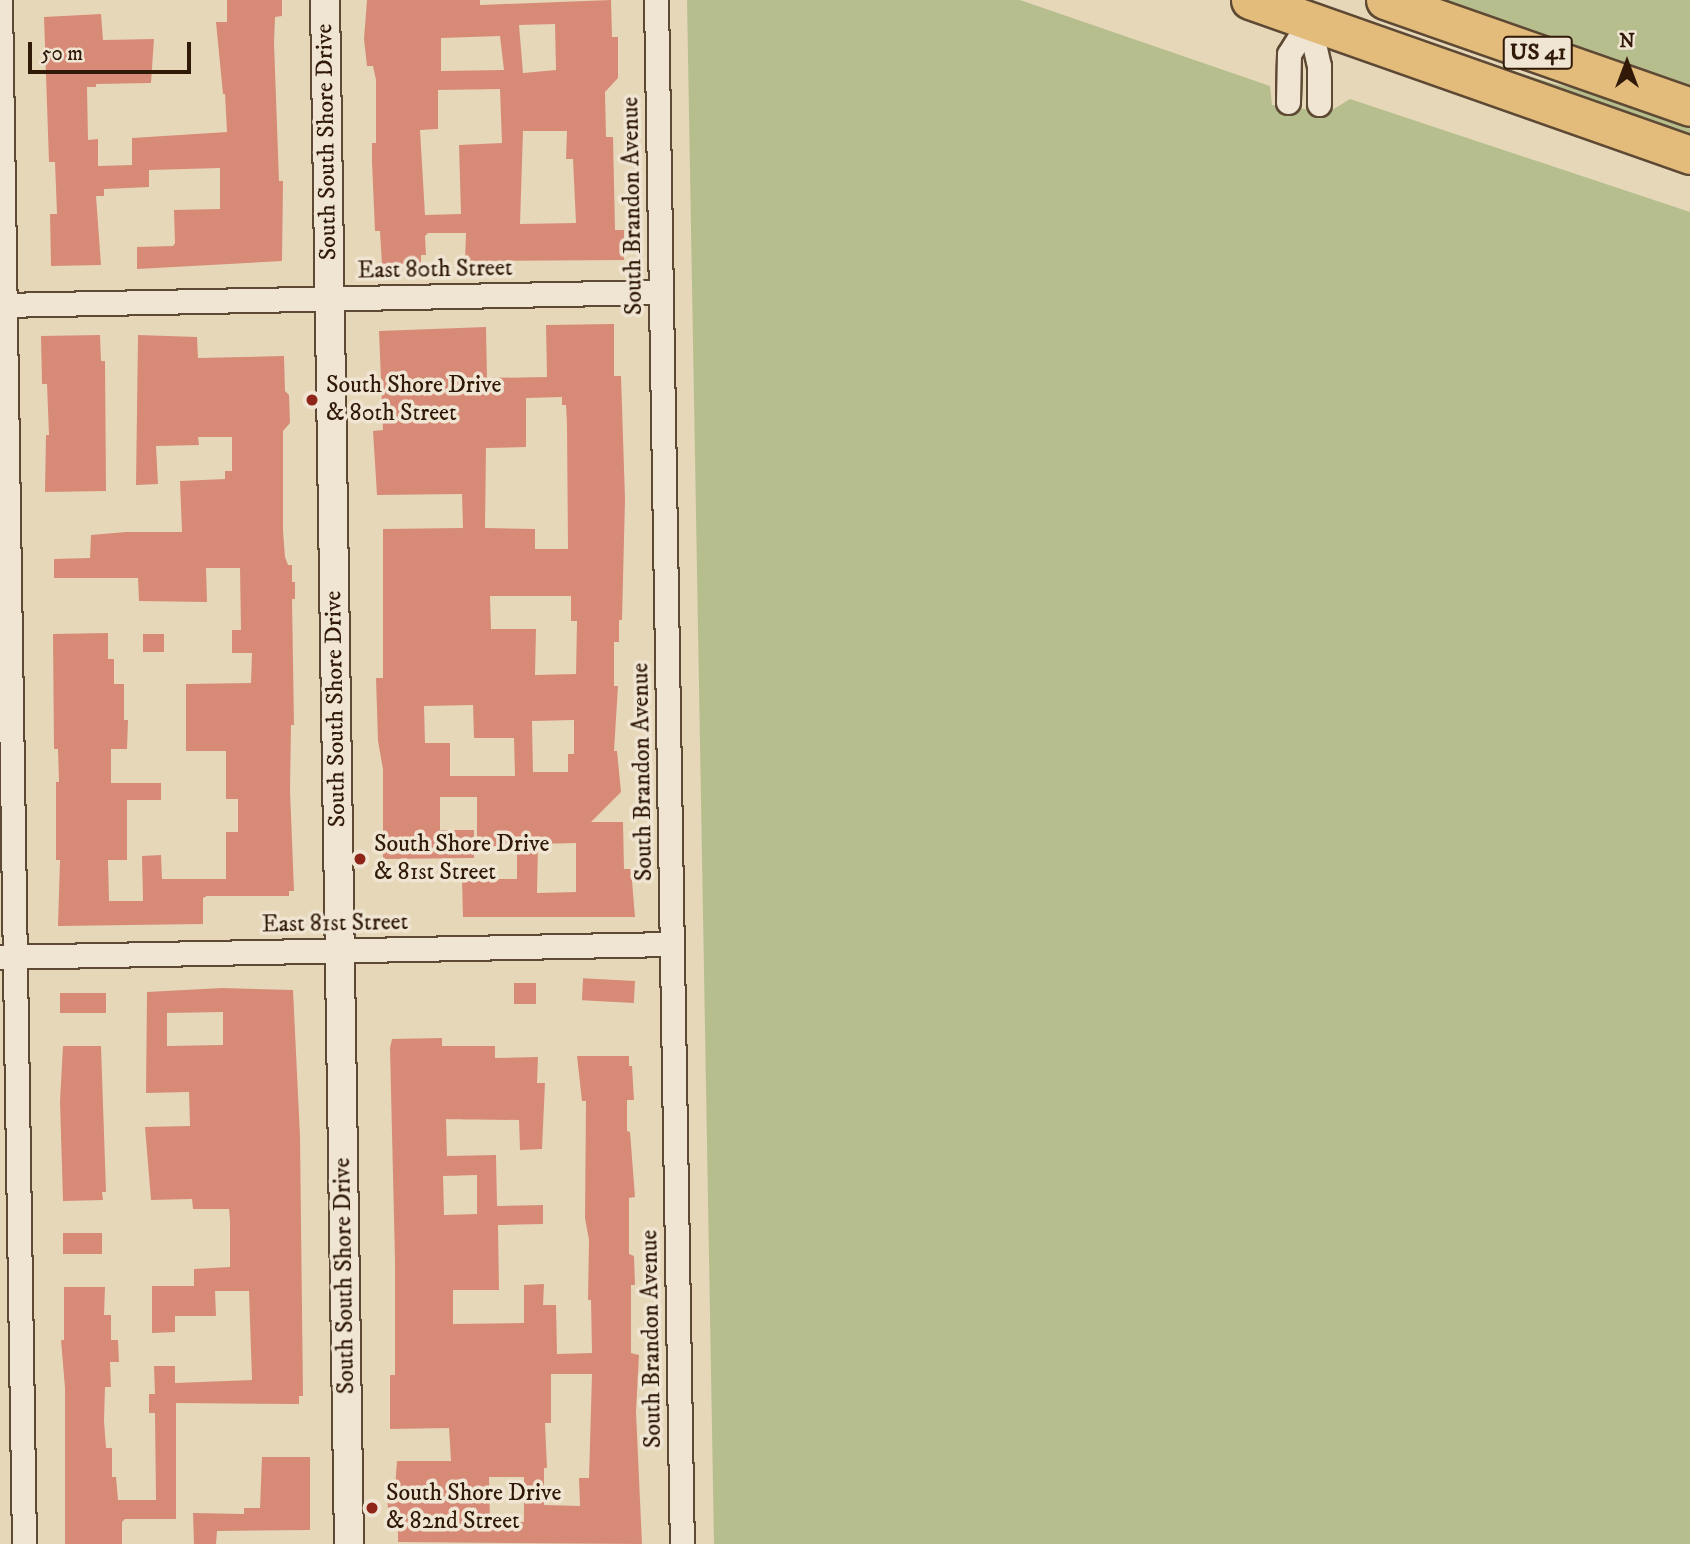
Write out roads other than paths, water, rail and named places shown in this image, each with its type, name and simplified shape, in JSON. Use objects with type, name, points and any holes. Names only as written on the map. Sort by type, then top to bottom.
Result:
[{"type":"main road","name":"US 41","points":[[1250,0],[1310,11],[1690,155]]},
{"type":"main road","name":"US 41","points":[[1385,0],[1690,107]]},
{"type":"street","points":[[1,0],[7,957],[23,1544]]},
{"type":"street","name":"South South Shore Drive","points":[[325,0],[349,1544]]},
{"type":"street","name":"South Brandon Avenue","points":[[656,0],[682,1544]]},
{"type":"street","points":[[1288,102],[1289,54],[1310,11]]},
{"type":"street","points":[[1310,11],[1319,66],[1319,104]]},
{"type":"street","name":"East 80th Street","points":[[2,305],[661,292]]},
{"type":"street","name":"East 81st Street","points":[[7,957],[672,944]]},
{"type":"place","name":"South Shore Drive & 80th Street","points":[[312,400]]},
{"type":"place","name":"South Shore Drive & 81st Street","points":[[360,859]]},
{"type":"place","name":"South Shore Drive & 82nd Street","points":[[372,1508]]}]
